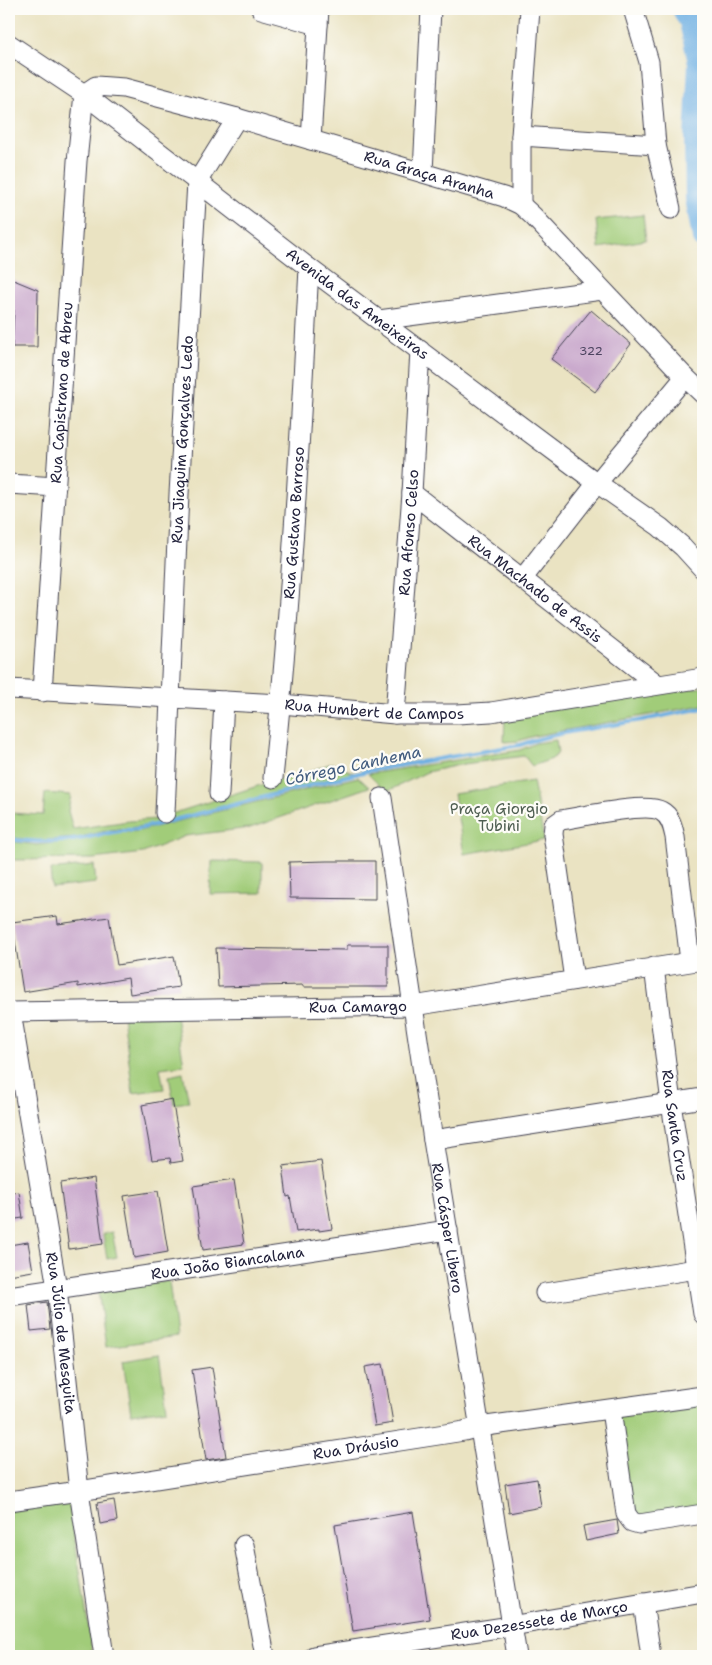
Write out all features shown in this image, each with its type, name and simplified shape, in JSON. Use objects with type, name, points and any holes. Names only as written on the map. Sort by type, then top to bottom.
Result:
[{"type":"street","points":[[261,9],[319,17],[311,140]]},
{"type":"street","points":[[423,172],[431,9]]},
{"type":"street","points":[[520,205],[521,136],[530,9]]},
{"type":"street","points":[[633,9],[649,62],[656,145],[672,209]]},
{"type":"street","name":"Avenida das Ameixeiras","points":[[9,44],[84,94],[309,268],[660,527],[683,547],[703,569]]},
{"type":"street","name":"Rua Graça Aranha","points":[[84,94],[96,86],[124,88],[238,118],[504,197],[520,205],[533,216],[685,378],[703,394]]},
{"type":"street","name":"Rua Capistrano de Abreu","points":[[42,692],[77,161],[84,94]]},
{"type":"street","points":[[197,182],[238,118]]},
{"type":"street","points":[[521,136],[656,145]]},
{"type":"street","name":"Rua Jiaquim Gonçalves Ledo","points":[[165,813],[197,182]]},
{"type":"street","name":"Rua Gustavo Barroso","points":[[273,778],[281,704],[296,500],[309,268]]},
{"type":"street","points":[[379,320],[602,290]]},
{"type":"street","name":"Rua Afonso Celso","points":[[396,714],[420,350]]},
{"type":"street","points":[[523,578],[598,483],[685,378]]},
{"type":"street","points":[[9,484],[56,488]]},
{"type":"street","name":"Rua Machado de Assis","points":[[412,493],[658,684]]},
{"type":"street","name":"Rua Humbert de Campos","points":[[9,689],[281,704],[396,714],[491,712],[703,678]]},
{"type":"street","points":[[219,794],[224,701]]},
{"type":"street","name":"Rua Cásper Libero","points":[[382,798],[433,1140],[517,1656]]},
{"type":"street","points":[[574,980],[553,834],[554,825],[562,820],[645,807],[661,810],[666,815],[672,823],[675,837],[697,960]]},
{"type":"street","name":"Rua Camargo","points":[[10,1012],[413,1006],[697,960]]},
{"type":"street","name":"Rua Santa Cruz","points":[[654,967],[671,1103],[703,1314]]},
{"type":"street","name":"Rua Júlio de Mesquita","points":[[10,1012],[57,1288],[79,1492],[104,1656]]},
{"type":"street","points":[[433,1140],[703,1098]]},
{"type":"street","name":"Rua João Biancalana","points":[[9,1296],[448,1230]]},
{"type":"street","points":[[544,1293],[696,1269]]},
{"type":"street","name":"Rua Dráusio","points":[[9,1501],[79,1492],[480,1427],[703,1396]]},
{"type":"street","points":[[611,1410],[626,1514],[632,1522],[639,1524],[703,1514]]},
{"type":"street","points":[[244,1545],[265,1656]]},
{"type":"street","name":"Rua Dezessete de Março","points":[[314,1656],[511,1626],[703,1593]]},
{"type":"street","points":[[643,1603],[650,1656]]},
{"type":"green space","points":[[643,215],[646,240],[599,248],[596,220]]},
{"type":"green space","points":[[703,687],[703,705],[534,736],[518,741],[504,742],[505,715]]},
{"type":"green space","points":[[556,740],[558,753],[552,759],[532,766],[524,756],[464,764],[427,772],[384,793],[368,774],[520,750],[536,743]]},
{"type":"green space","points":[[332,763],[354,773],[153,825],[110,830],[77,838],[36,841],[9,837],[9,813],[43,815],[45,793],[71,795],[68,811],[73,829],[156,819],[273,781],[299,777]]},
{"type":"green space","points":[[358,777],[369,787],[250,828],[185,836],[143,853],[93,859],[9,860],[9,841],[37,845],[78,840],[112,833],[138,831]]},
{"type":"green space","name":"Praça Giorgio Tubini","points":[[533,781],[544,840],[464,854],[454,794]]},
{"type":"green space","points":[[211,861],[262,862],[262,893],[210,894]]},
{"type":"green space","points":[[94,865],[96,883],[52,888],[50,870]]},
{"type":"green space","points":[[123,1015],[176,1016],[184,1065],[160,1068],[164,1089],[133,1093]]},
{"type":"green space","points":[[183,1073],[189,1102],[174,1104],[169,1076]]},
{"type":"green space","points":[[112,1232],[117,1257],[107,1259],[103,1234]]},
{"type":"green space","points":[[169,1281],[176,1337],[106,1347],[98,1290]]},
{"type":"green space","points":[[159,1355],[167,1409],[131,1414],[123,1361]]},
{"type":"green space","points":[[703,1400],[703,1512],[633,1523],[614,1414]]},
{"type":"green space","points":[[69,1502],[93,1656],[9,1656],[9,1511]]},
{"type":"building","points":[[9,278],[38,290],[37,347],[12,347],[14,310],[9,308]]},
{"type":"building","points":[[591,310],[631,344],[595,392],[551,359]]},
{"type":"building","points":[[375,861],[375,899],[290,898],[289,862]]},
{"type":"building","points":[[57,916],[58,924],[109,917],[117,965],[174,956],[179,987],[130,994],[128,978],[78,987],[78,983],[23,992],[12,922]]},
{"type":"building","points":[[347,945],[388,945],[388,987],[303,987],[303,985],[218,987],[216,948],[347,950]]},
{"type":"building","points":[[172,1099],[183,1161],[171,1163],[170,1158],[152,1160],[142,1105]]},
{"type":"building","points":[[321,1161],[332,1229],[296,1232],[290,1196],[287,1197],[283,1166]]},
{"type":"building","points":[[94,1178],[103,1244],[69,1249],[60,1183]]},
{"type":"building","points":[[234,1180],[244,1244],[203,1250],[193,1186]]},
{"type":"building","points":[[158,1191],[168,1252],[134,1258],[124,1196]]},
{"type":"building","points":[[19,1192],[23,1218],[9,1220],[9,1194]]},
{"type":"building","points":[[28,1242],[33,1271],[9,1275],[9,1245]]},
{"type":"building","points":[[47,1302],[50,1329],[31,1331],[28,1305]]},
{"type":"building","points":[[383,1364],[393,1423],[375,1426],[365,1367]]},
{"type":"building","points":[[212,1367],[226,1457],[206,1460],[192,1370]]},
{"type":"building","points":[[537,1479],[541,1507],[509,1513],[505,1484]]},
{"type":"building","points":[[114,1500],[117,1521],[100,1524],[97,1503]]},
{"type":"building","points":[[413,1512],[430,1619],[353,1631],[335,1525]]},
{"type":"building","points":[[617,1520],[619,1534],[586,1541],[583,1526]]},
{"type":"waterway","points":[[683,9],[690,22],[699,63],[695,139],[696,198],[703,238]]},
{"type":"waterway","name":"Córrego Canhema","points":[[9,839],[62,841],[138,829],[367,771],[520,745],[558,734],[703,708]]}]
